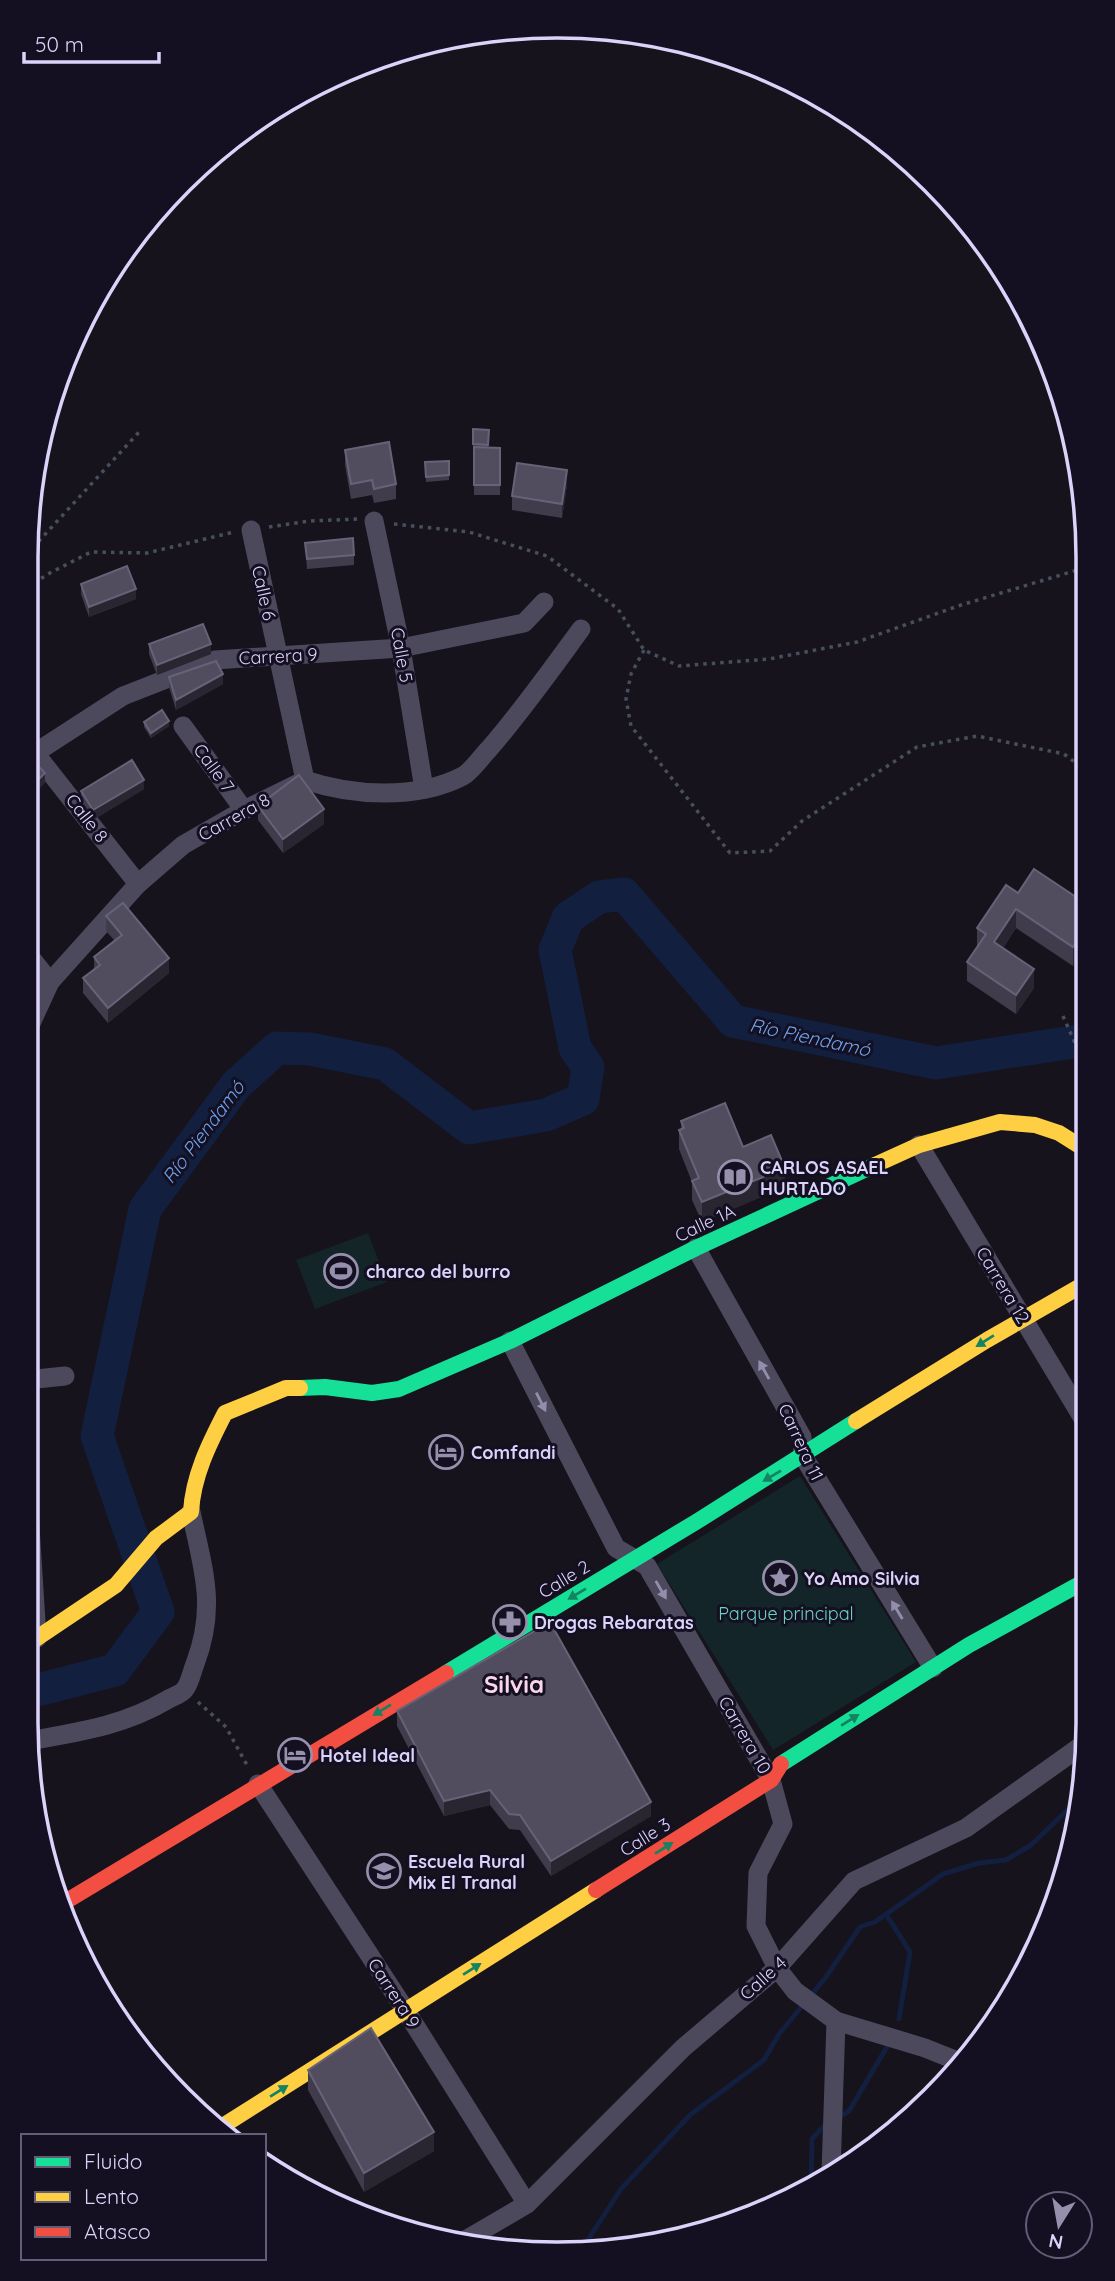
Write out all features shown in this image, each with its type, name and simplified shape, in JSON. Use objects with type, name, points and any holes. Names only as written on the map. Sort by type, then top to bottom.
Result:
[{"type":"main road","name":"Calle 1A","points":[[191,1512],[192,1495],[206,1447],[225,1413],[286,1388],[325,1387],[372,1394],[400,1389],[510,1341],[696,1248],[919,1145],[1000,1122],[1035,1125],[1059,1133],[1076,1144]]},
{"type":"main road","name":"Calle 2","points":[[69,1899],[636,1559],[1023,1317],[1076,1288]]},
{"type":"main road","points":[[38,1636],[116,1585],[156,1538],[191,1512]]},
{"type":"main road","name":"Calle 3","points":[[227,2124],[771,1780],[779,1765],[933,1668],[1076,1586]]},
{"type":"street","name":"Calle 5","points":[[374,521],[401,648],[424,789]]},
{"type":"street","name":"Calle 6","points":[[251,530],[305,780]]},
{"type":"street","name":"Carrera 9","points":[[38,751],[122,696],[215,660],[401,648],[524,623],[544,602]]},
{"type":"street","points":[[305,780],[374,794],[424,789],[465,775],[517,716],[581,629]]},
{"type":"street","name":"Calle 7","points":[[183,726],[244,810]]},
{"type":"street","name":"Calle 8","points":[[38,764],[138,884]]},
{"type":"street","name":"Carrera 8","points":[[38,1008],[50,982],[138,884],[183,845],[244,810],[305,780]]},
{"type":"street","points":[[38,967],[50,982]]},
{"type":"street","name":"Carrera 12","points":[[919,1145],[1076,1406]]},
{"type":"street","name":"Carrera 11","points":[[696,1248],[802,1437],[803,1456],[933,1668]]},
{"type":"street","name":"Carrera 10","points":[[510,1341],[616,1548],[647,1566],[771,1780],[783,1824],[758,1873],[757,1926],[777,1968],[795,1991],[836,2021],[953,2059]]},
{"type":"street","points":[[38,1379],[65,1376]]},
{"type":"street","points":[[39,1739],[90,1730],[141,1715],[185,1690],[206,1630],[208,1606],[206,1579],[191,1512]]},
{"type":"street","name":"Calle 4","points":[[473,2236],[527,2204],[682,2048],[777,1968],[854,1881],[966,1828],[1075,1750]]},
{"type":"street","name":"Carrera 9","points":[[258,1784],[406,2011],[527,2204]]},
{"type":"street","points":[[831,2164],[836,2021]]},
{"type":"path","points":[[39,541],[140,430]]},
{"type":"path","points":[[38,581],[91,552],[147,553],[218,534],[310,521],[358,519],[469,533],[547,556],[618,609],[644,650],[679,666],[769,659],[857,642],[961,605],[1076,570]]},
{"type":"path","points":[[644,650],[631,674],[626,699],[631,726],[730,853],[770,851],[802,821],[917,747],[977,736],[1064,754],[1076,763]]},
{"type":"path","points":[[1063,1016],[1076,1045]]},
{"type":"path","points":[[185,1690],[226,1727],[258,1784]]},
{"type":"green space","name":"charco del burro","points":[[368,1233],[387,1282],[315,1309],[296,1260]]},
{"type":"green space","name":"Parque principal","points":[[800,1476],[916,1662],[773,1750],[657,1564]]},
{"type":"building","points":[[473,429],[489,430],[488,445],[473,444]]},
{"type":"building","points":[[389,442],[396,484],[374,489],[372,480],[351,484],[345,450]]},
{"type":"building","points":[[474,447],[500,448],[500,485],[474,485]]},
{"type":"building","points":[[449,461],[449,475],[426,477],[425,462]]},
{"type":"building","points":[[517,463],[567,470],[562,504],[512,496]]},
{"type":"building","points":[[353,538],[354,555],[307,559],[305,543]]},
{"type":"building","points":[[127,566],[136,589],[89,607],[81,584]]},
{"type":"building","points":[[203,624],[211,644],[157,665],[149,644]]},
{"type":"building","points":[[216,661],[223,674],[176,700],[169,677]]},
{"type":"building","points":[[162,710],[169,721],[151,733],[144,722]]},
{"type":"building","points":[[132,760],[144,780],[93,810],[81,791]]},
{"type":"building","points":[[38,766],[45,773],[38,780]]},
{"type":"building","points":[[299,775],[324,809],[283,839],[258,806]]},
{"type":"building","points":[[1034,869],[1076,897],[1076,942],[1073,947],[1016,909],[994,942],[1034,969],[1016,995],[967,962],[986,934],[977,928],[1006,885],[1018,893]]},
{"type":"building","points":[[123,903],[169,958],[108,1008],[83,978],[100,965],[94,957],[122,935],[106,916]]},
{"type":"building","name":"CARLOS ASAEL HURTADO","points":[[725,1103],[743,1147],[771,1135],[785,1168],[702,1202],[692,1181],[699,1178],[679,1130],[684,1128],[681,1121]]},
{"type":"building","points":[[550,1622],[651,1802],[551,1861],[520,1815],[509,1814],[490,1790],[444,1801],[397,1711]]},
{"type":"building","points":[[371,2028],[434,2132],[364,2173],[308,2070]]},
{"type":"waterway","name":"Río Piendamó","points":[[38,1690],[115,1670],[158,1612],[97,1436],[145,1209],[236,1085],[277,1048],[310,1049],[385,1064],[469,1128],[546,1115],[583,1099],[588,1067],[575,1048],[555,950],[568,918],[599,897],[624,894],[733,1021],[936,1063],[1076,1042]]},
{"type":"waterway","points":[[587,2241],[621,2189],[690,2115],[764,2060],[779,2034],[826,1977],[860,1927],[875,1922],[943,1874],[979,1863],[1006,1860],[1031,1845],[1069,1808]]},
{"type":"waterway","points":[[886,1914],[910,1952],[899,2019]]},
{"type":"waterway","points":[[839,2117],[849,2111],[888,2045]]},
{"type":"waterway","points":[[811,2176],[812,2139],[827,2123]]},
{"type":"traffic: fast","points":[[300,1388],[325,1387],[372,1393],[399,1389],[510,1341],[696,1248],[875,1165]]},
{"type":"traffic: fast","points":[[446,1673],[696,1522],[856,1421]]},
{"type":"traffic: fast","points":[[781,1764],[969,1645],[1076,1586]]},
{"type":"traffic: slow","points":[[875,1165],[919,1145],[1000,1122],[1035,1125],[1059,1133],[1076,1144]]},
{"type":"traffic: slow","points":[[856,1421],[1076,1289]]},
{"type":"traffic: slow","points":[[38,1637],[116,1585],[156,1538],[191,1512],[198,1473],[225,1413],[286,1388],[300,1388]]},
{"type":"traffic: slow","points":[[227,2123],[596,1890]]},
{"type":"traffic: jam","points":[[69,1899],[446,1673]]},
{"type":"traffic: jam","points":[[596,1890],[771,1780],[781,1764]]},
{"type":"place","name":"CARLOS ASAEL HURTADO","points":[[735,1177]]},
{"type":"place","name":"charco del burro","points":[[341,1271]]},
{"type":"place","name":"Comfandi","points":[[446,1452]]},
{"type":"place","name":"Yo Amo Silvia","points":[[780,1578]]},
{"type":"place","name":"Drogas Rebaratas","points":[[510,1622]]},
{"type":"place","name":"Hotel Ideal","points":[[295,1755]]},
{"type":"place","name":"Escuela Rural Mix El Tranal","points":[[384,1871]]},
{"type":"district","name":"Silvia","points":[[514,1684]]}]
